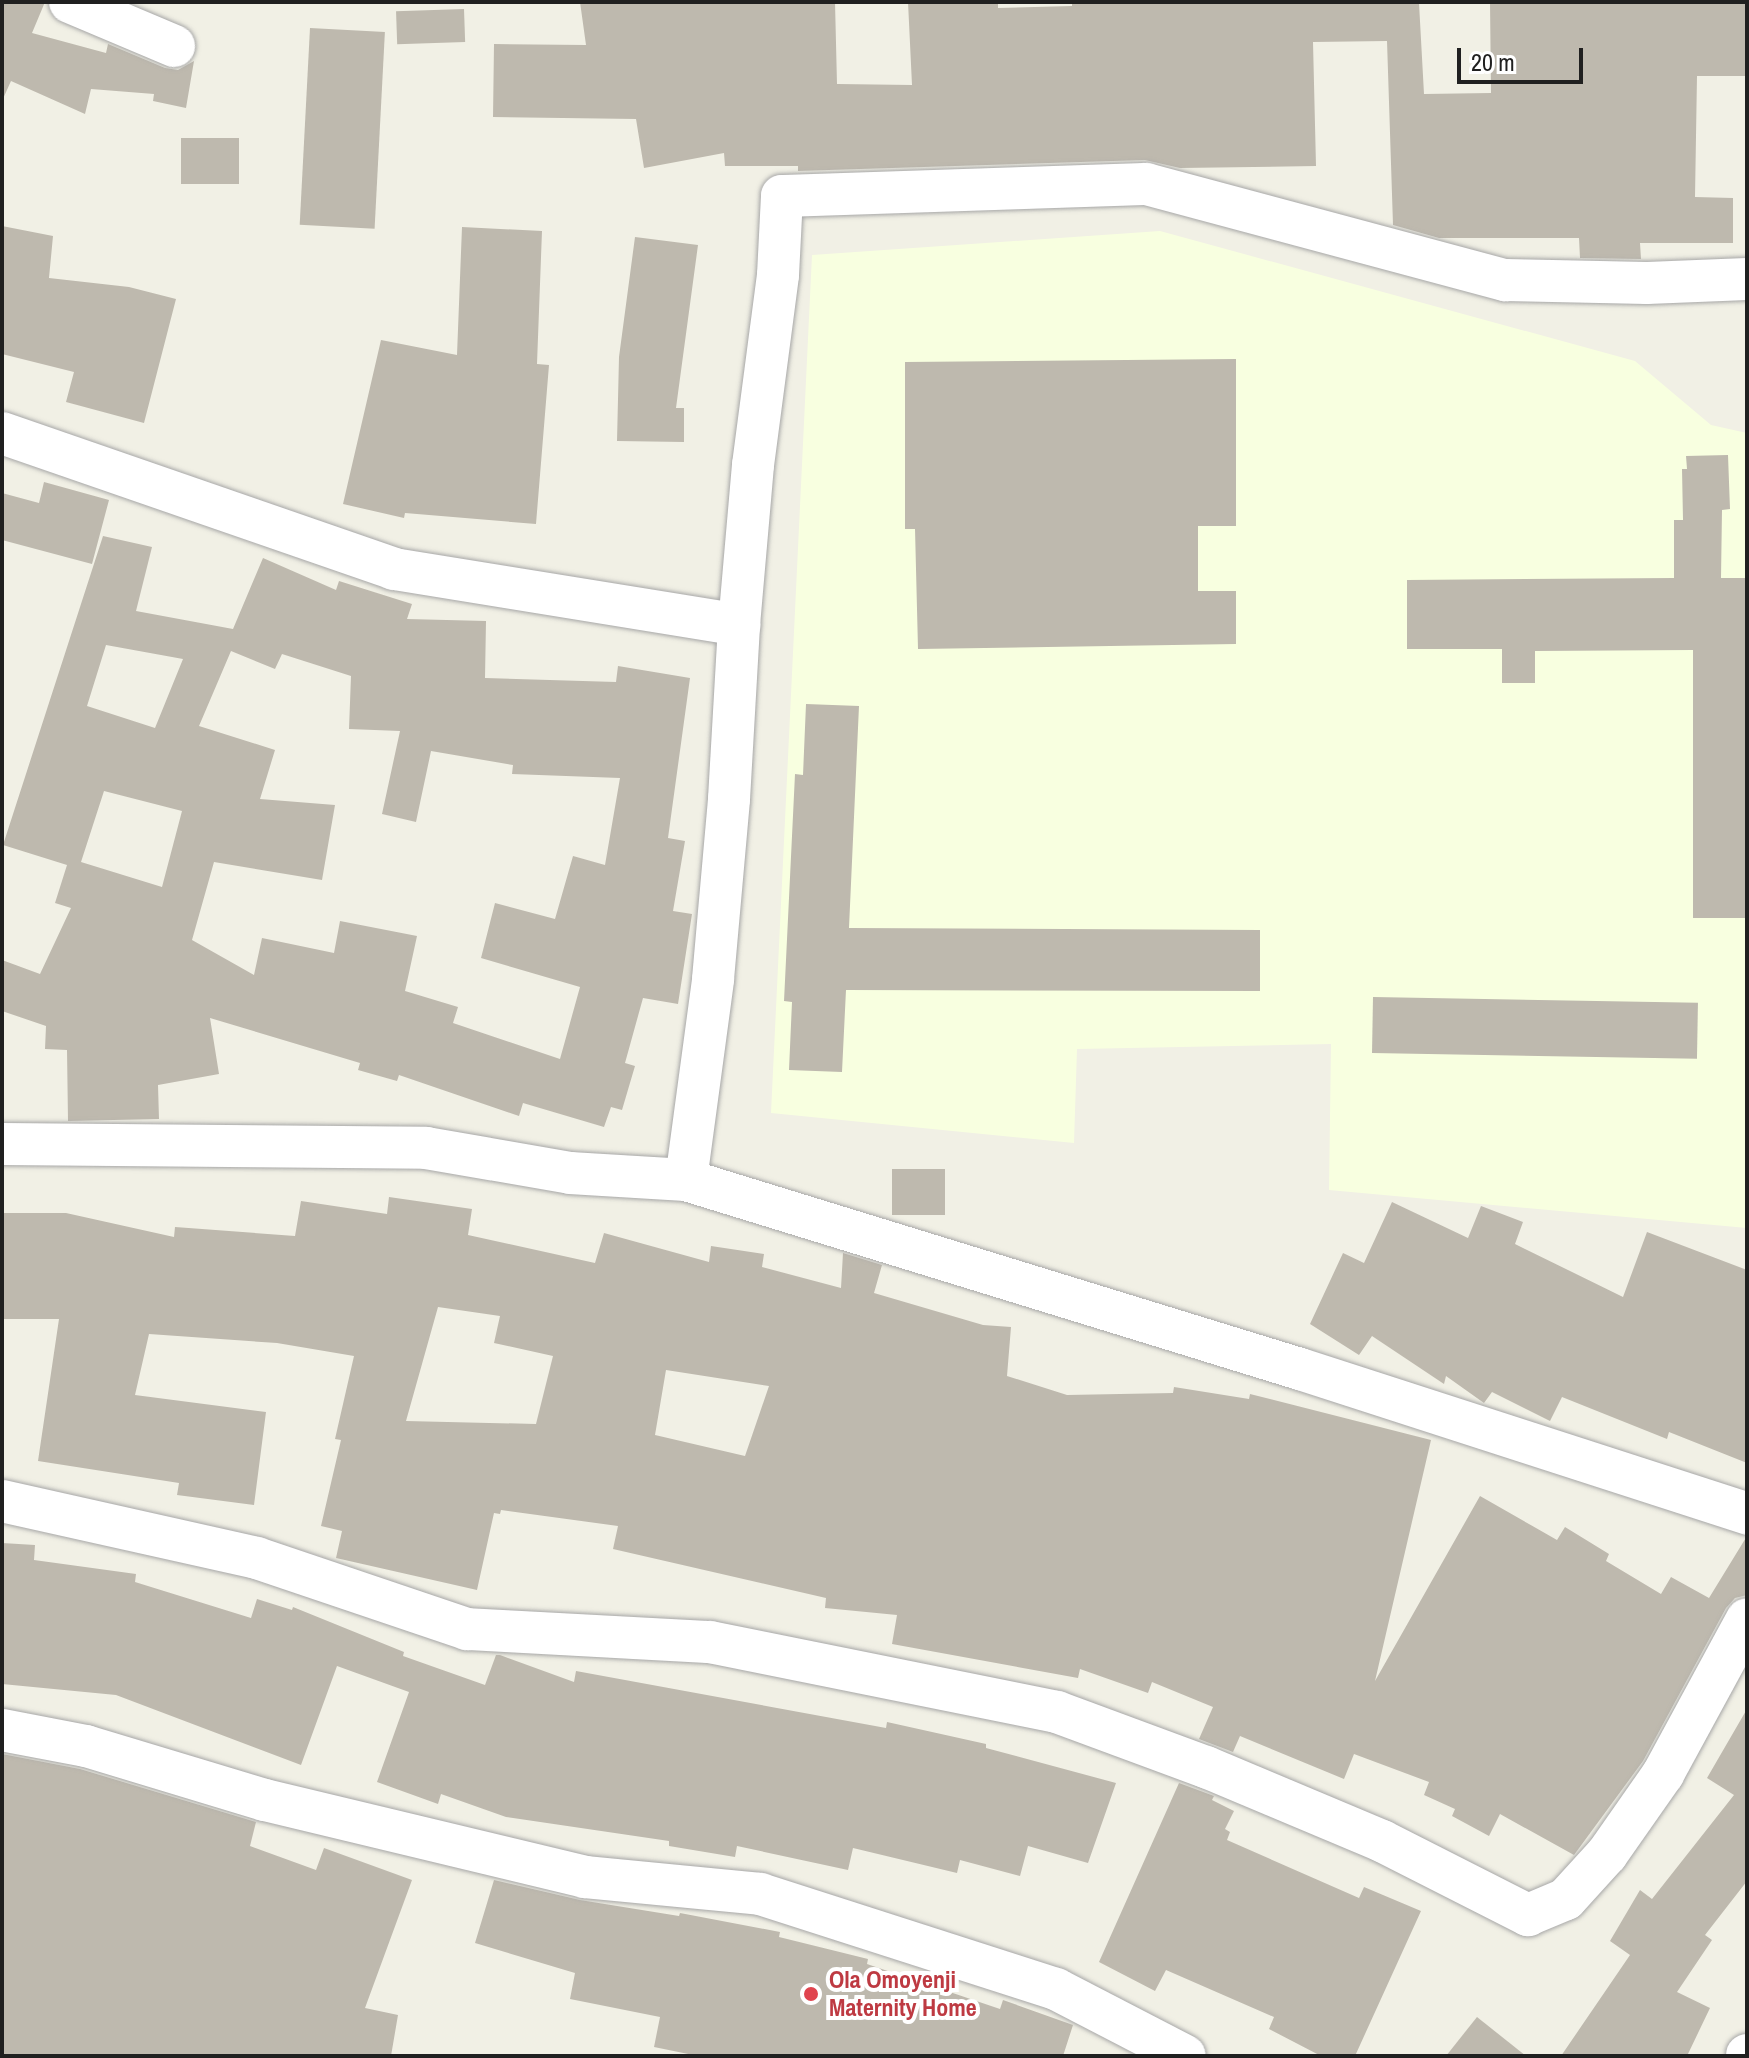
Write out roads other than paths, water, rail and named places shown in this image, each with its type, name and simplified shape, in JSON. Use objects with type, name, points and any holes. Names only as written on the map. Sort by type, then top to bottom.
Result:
[{"type":"street","points":[[70,2],[174,46]]},
{"type":"street","points":[[686,1180],[713,979],[753,465],[778,275],[782,196],[1146,184],[1505,280],[1647,283],[1747,279]]},
{"type":"street","points":[[2,433],[394,569],[739,625]]},
{"type":"street","points":[[2,1144],[426,1148],[570,1173],[686,1180],[1300,1369],[1747,1513]]},
{"type":"street","points":[[2,1501],[257,1558],[467,1629],[710,1642],[1057,1712],[1206,1767],[1382,1841],[1528,1915],[1566,1899],[1607,1854],[1663,1774],[1747,1619]]},
{"type":"street","points":[[2,1730],[86,1746],[265,1800],[585,1877],[760,1894],[1056,1989],[1185,2056]]},
{"type":"place","name":"Ola Omoyenji Maternity Home","points":[[811,1994]]}]
